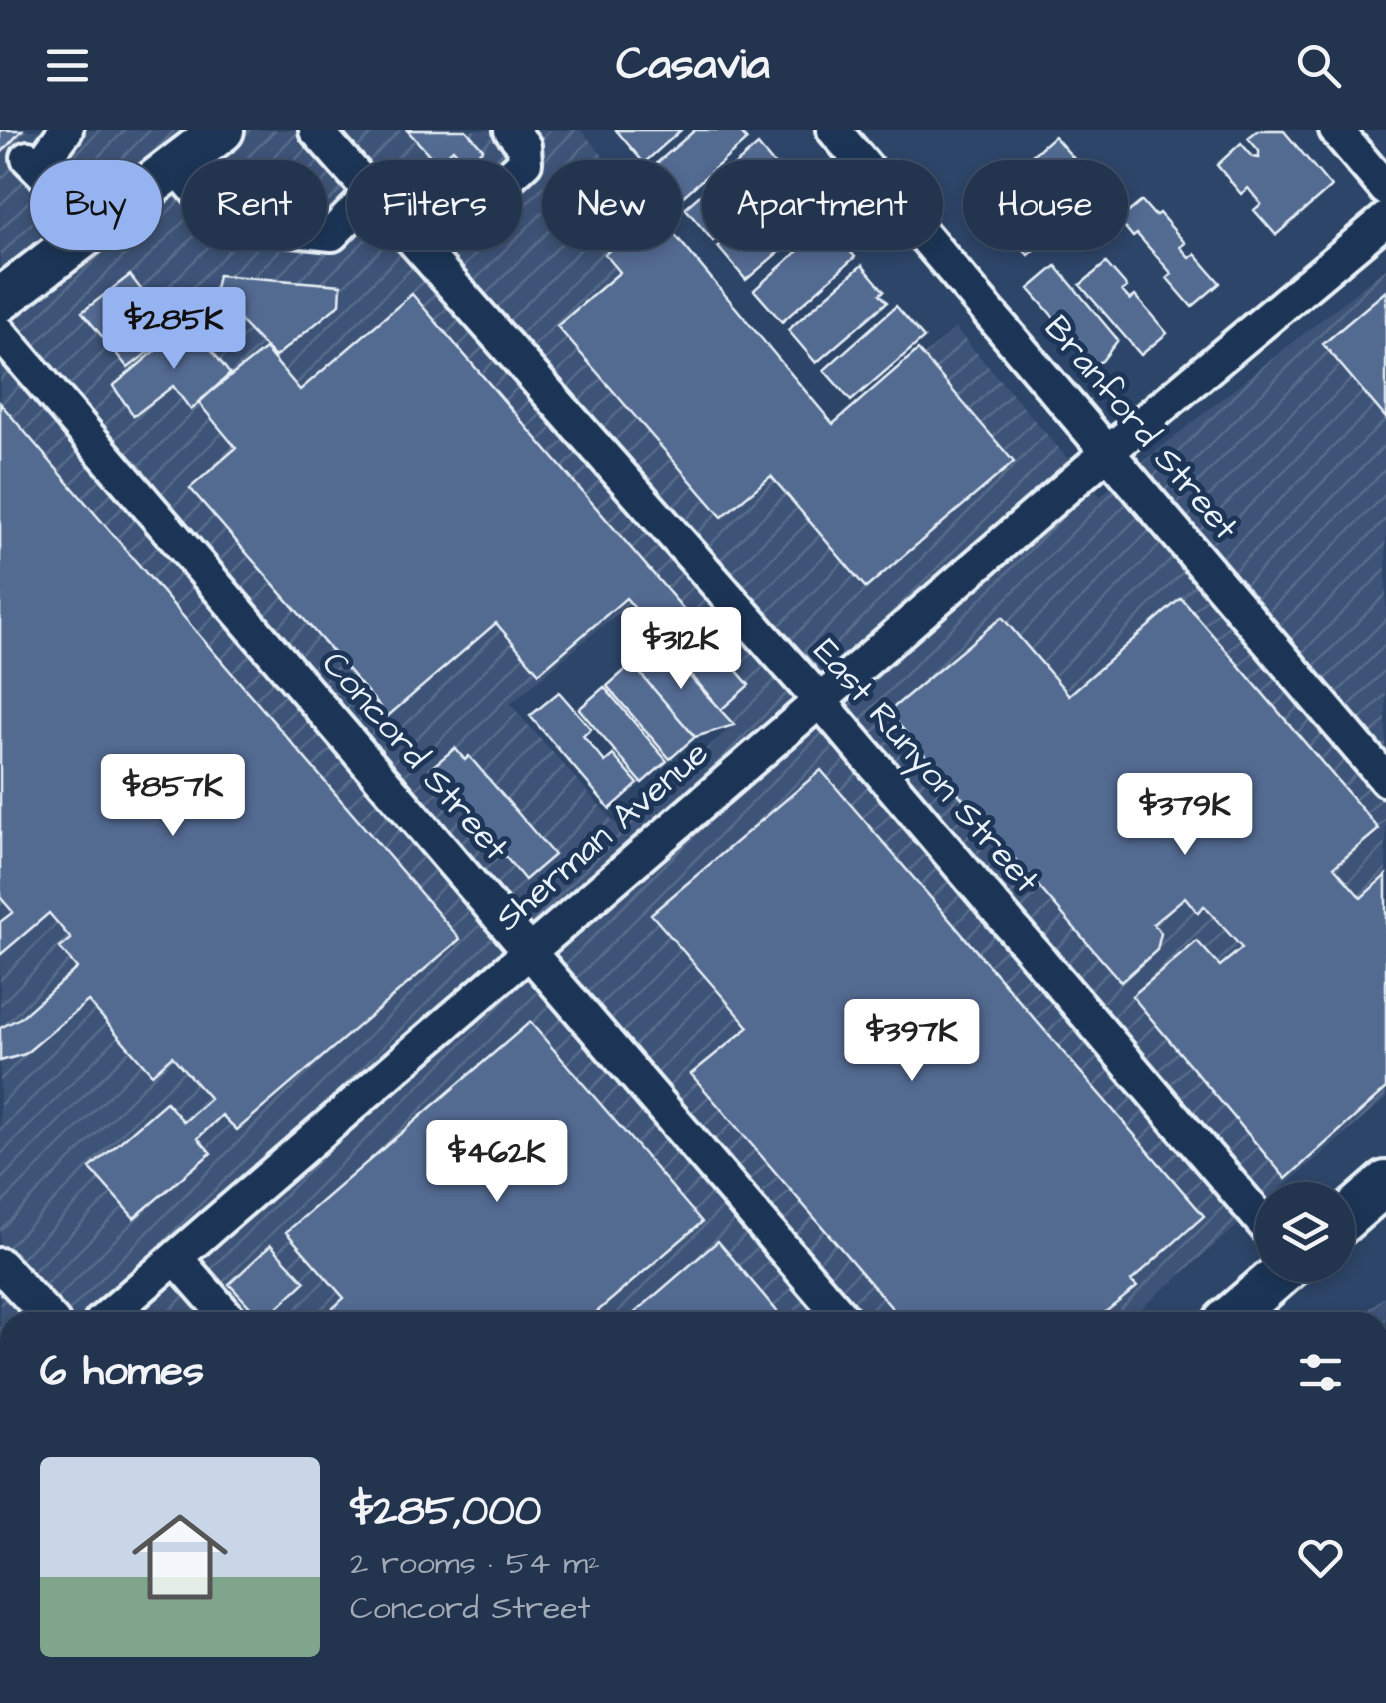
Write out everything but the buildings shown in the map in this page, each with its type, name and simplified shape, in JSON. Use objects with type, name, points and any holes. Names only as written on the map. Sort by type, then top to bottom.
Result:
[{"type":"main road","points":[[162,176],[222,130]]},
{"type":"main road","points":[[0,300],[65,250]]},
{"type":"main road","points":[[1355,1210],[1386,1183]]},
{"type":"main road","points":[[1236,1312],[1271,1282]]},
{"type":"street","points":[[36,160],[66,130]]},
{"type":"street","name":"East Runyon Street","points":[[316,130],[347,165]]},
{"type":"street","points":[[485,130],[498,146],[502,160]]},
{"type":"street","points":[[512,130],[524,146],[522,165]]},
{"type":"street","name":"Branford Street","points":[[834,130],[1386,780]]},
{"type":"street","points":[[1336,130],[1386,189]]},
{"type":"street","points":[[176,166],[224,223],[332,234],[347,219]]},
{"type":"street","name":"Sherman Avenue","points":[[113,1312],[1110,451],[1386,219]]},
{"type":"street","name":"East Runyon Street","points":[[422,250],[820,701],[1255,1213]]},
{"type":"street","points":[[426,254],[430,250]]},
{"type":"street","name":"Concord Street","points":[[0,334],[837,1312]]},
{"type":"street","points":[[176,1258],[223,1312]]},
{"type":"street","points":[[0,1264],[44,1312]]},
{"type":"shaded area","points":[[0,130],[581,130],[607,160],[542,160],[542,250],[682,248],[838,431],[955,328],[1100,496],[1386,268],[1386,1099],[1289,1182],[1255,1182],[1255,1211],[1137,1312],[0,1312]],"holes":[[[628,604],[734,725],[617,825],[510,704]]]},
{"type":"shaded area","points":[[1386,1295],[1386,1312],[1366,1312]]}]
